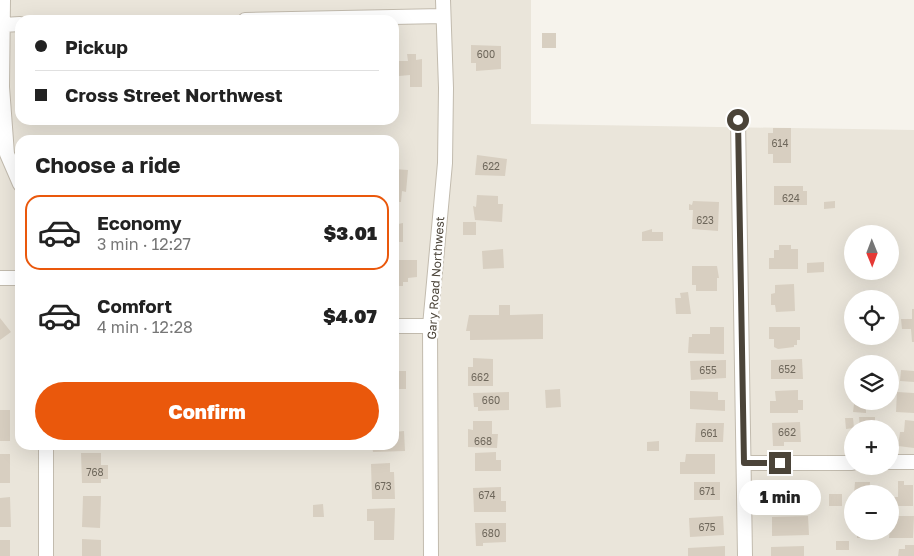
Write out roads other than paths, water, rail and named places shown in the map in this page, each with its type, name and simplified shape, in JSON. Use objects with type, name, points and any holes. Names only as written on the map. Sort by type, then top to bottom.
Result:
[{"type":"street","points":[[3,0],[2,87],[7,154],[15,172]]},
{"type":"street","name":"Gary Road Northwest","points":[[431,556],[430,326],[445,162],[446,88],[442,0]]},
{"type":"street","points":[[399,17],[443,16]]},
{"type":"street","points":[[3,25],[15,24]]},
{"type":"street","points":[[738,120],[745,556]]},
{"type":"street","points":[[0,278],[15,278]]},
{"type":"street","points":[[399,326],[430,326]]},
{"type":"street","points":[[46,450],[46,556]]},
{"type":"street","points":[[899,462],[914,462]]},
{"type":"street","points":[[744,463],[844,463]]}]
